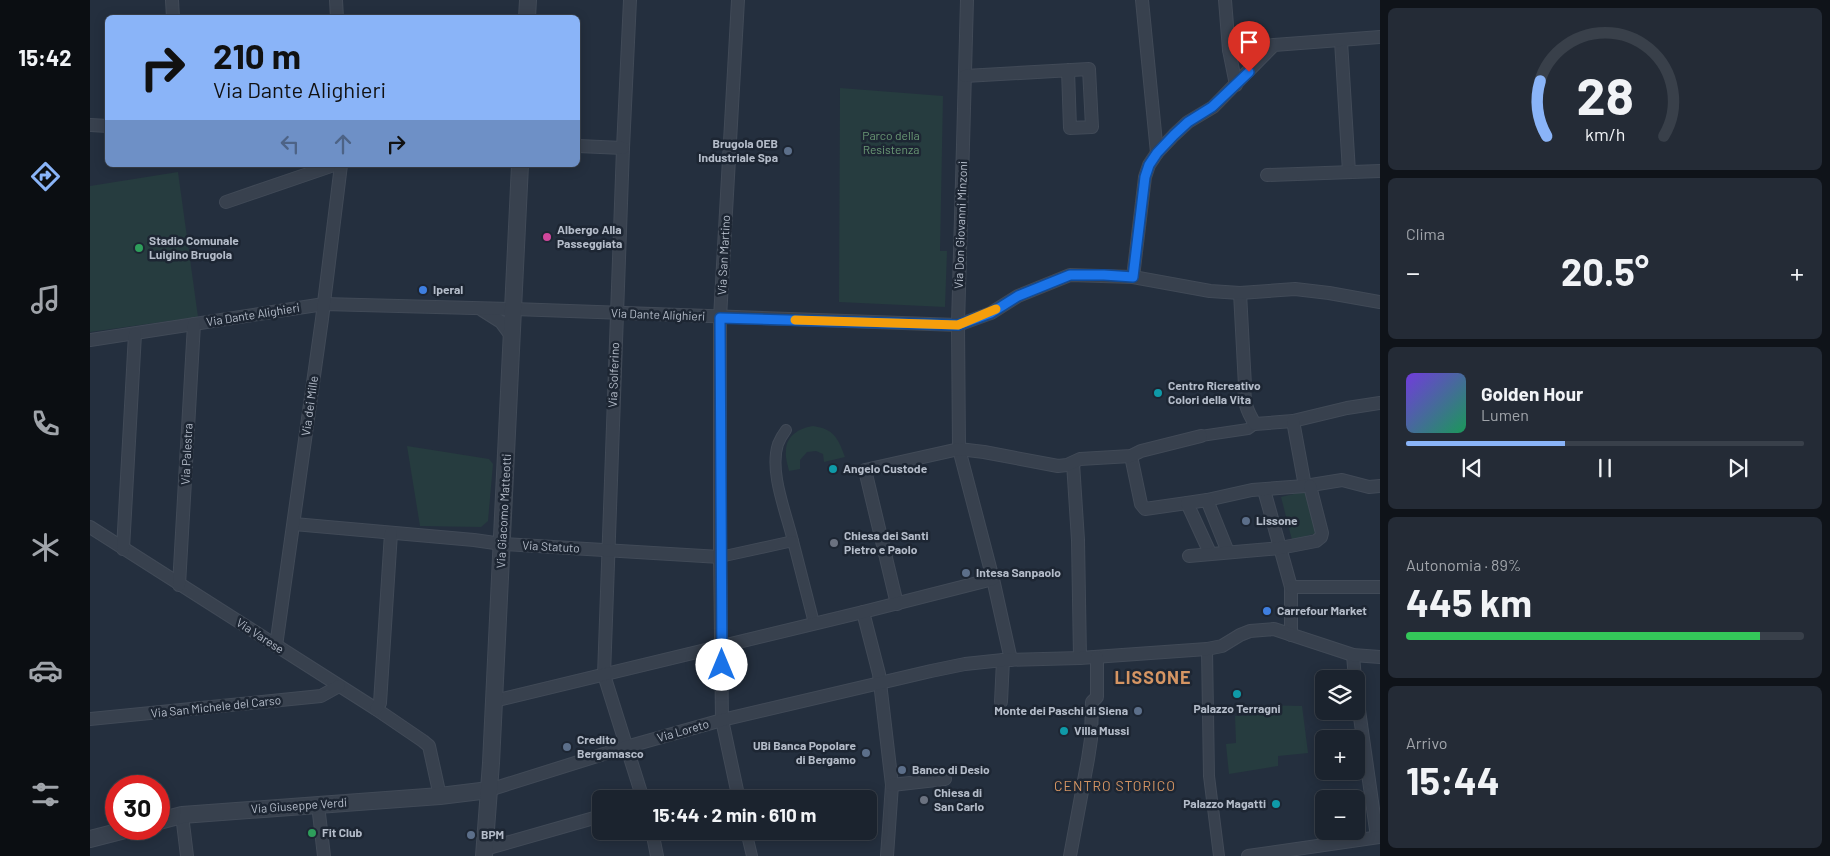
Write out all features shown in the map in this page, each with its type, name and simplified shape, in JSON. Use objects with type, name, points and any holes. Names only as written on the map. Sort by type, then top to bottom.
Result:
[{"type":"street","points":[[172,0],[173,15]]},
{"type":"street","points":[[336,0],[337,15]]},
{"type":"street","points":[[527,15],[528,0]]},
{"type":"street","name":"Via Solferino","points":[[630,0],[616,314],[604,675],[640,790]]},
{"type":"street","name":"Via San Martino","points":[[737,790],[722,720],[720,318],[738,0]]},
{"type":"street","name":"Via Don Giovanni Minzoni","points":[[967,0],[958,325],[958,449],[993,580],[1007,660],[1001,702]]},
{"type":"street","points":[[1142,0],[1157,153]]},
{"type":"street","points":[[1225,0],[1229,50],[1236,85]]},
{"type":"street","points":[[1229,50],[1380,37]]},
{"type":"street","points":[[1341,41],[1349,172]]},
{"type":"street","points":[[1133,277],[1145,177],[1149,165],[1157,153],[1188,122],[1212,107],[1274,45]]},
{"type":"street","points":[[965,76],[1068,70],[1089,69],[1092,127],[1070,128],[1068,70]]},
{"type":"street","points":[[90,125],[105,126]]},
{"type":"street","points":[[580,146],[623,148]]},
{"type":"street","points":[[226,202],[328,167]]},
{"type":"street","name":"Via dei Mille","points":[[276,646],[324,304],[340,167]]},
{"type":"street","name":"Via Giacomo Matteotti","points":[[485,853],[520,167]]},
{"type":"street","points":[[1267,175],[1380,171]]},
{"type":"street","points":[[958,325],[991,313],[1018,296],[1070,275],[1133,277],[1210,292],[1240,293],[1295,289],[1329,292],[1380,302]]},
{"type":"street","points":[[1240,293],[1244,397],[1247,412],[1256,424]]},
{"type":"street","name":"Via Dante Alighieri","points":[[90,340],[324,304],[958,325]]},
{"type":"street","name":"Via Dante Alighieri","points":[[477,308],[501,322],[512,337]]},
{"type":"street","name":"Via Palestra","points":[[179,585],[194,324]]},
{"type":"street","points":[[123,550],[135,334]]},
{"type":"street","points":[[897,604],[865,470],[958,449],[1058,466],[1067,465],[1080,459],[1131,456],[1141,451],[1201,436],[1248,429],[1256,424],[1293,421],[1347,408],[1380,403]]},
{"type":"street","points":[[1189,556],[1280,548],[1316,541],[1321,537],[1322,533],[1308,486],[1293,421]]},
{"type":"street","points":[[786,430],[779,442],[776,456],[776,476],[814,623]]},
{"type":"street","points":[[1131,456],[1141,504],[1145,509],[1208,500],[1252,490],[1308,486],[1342,480],[1369,487],[1380,486]]},
{"type":"street","points":[[1073,463],[1078,540],[1080,658]]},
{"type":"street","points":[[1264,490],[1291,587],[1291,635]]},
{"type":"street","points":[[1208,500],[1228,552]]},
{"type":"street","points":[[1187,503],[1210,553]]},
{"type":"street","name":"Via Statuto","points":[[294,524],[502,544],[720,557]]},
{"type":"street","name":"Via Varese","points":[[90,527],[123,550],[376,709],[429,746],[440,796]]},
{"type":"street","points":[[376,709],[380,703],[391,533]]},
{"type":"street","points":[[720,557],[793,541]]},
{"type":"street","points":[[494,701],[993,580]]},
{"type":"street","points":[[1291,587],[1380,587]]},
{"type":"street","points":[[863,612],[880,683],[892,785],[887,856]]},
{"type":"street","name":"Via Loreto","points":[[489,790],[626,747],[722,720],[965,664],[1207,649],[1222,646],[1250,631],[1274,629],[1353,655],[1380,657]]},
{"type":"street","points":[[1207,649],[1209,776],[1219,856]]},
{"type":"street","points":[[1353,655],[1354,670]]},
{"type":"street","points":[[1070,856],[1091,739],[1092,702],[1097,697],[1097,656]]},
{"type":"street","name":"Via San Michele del Carso","points":[[90,720],[321,696],[338,686]]},
{"type":"street","points":[[1248,856],[1379,837],[1361,720]]},
{"type":"street","points":[[892,785],[945,779]]},
{"type":"street","name":"Via Giuseppe Verdi","points":[[170,818],[182,815],[440,796],[489,790]]},
{"type":"street","points":[[318,805],[324,856]]},
{"type":"street","points":[[182,815],[187,856]]},
{"type":"street","points":[[485,853],[592,819]]},
{"type":"street","points":[[90,839],[105,835]]},
{"type":"street","points":[[654,840],[657,856]]},
{"type":"street","points":[[748,840],[752,856]]},
{"type":"green space","name":"Parco della Resistenza","points":[[840,88],[943,96],[940,251],[947,251],[945,307],[839,302]]},
{"type":"green space","name":"Stadio Comunale Luigino Brugola","points":[[178,172],[198,317],[90,332],[90,186]]},
{"type":"green space","points":[[813,426],[831,432],[840,445],[845,457],[824,462],[823,454],[816,451],[807,452],[800,460],[800,469],[789,471],[786,459],[788,441],[798,431]]},
{"type":"green space","points":[[407,446],[489,459],[493,464],[488,521],[481,527],[420,526]]},
{"type":"green space","points":[[1306,491],[1317,533],[1292,540],[1281,497]]},
{"type":"green space","points":[[1262,705],[1302,706],[1308,753],[1278,756],[1278,766],[1229,774],[1226,744],[1236,743],[1235,716],[1262,715]]},
{"type":"slow traffic","points":[[795,320],[958,325],[991,313],[996,309]]},
{"type":"place","name":"Brugola OEB Industriale Spa","points":[[788,151]]},
{"type":"place","name":"Albergo Alla Passeggiata","points":[[547,237]]},
{"type":"place","name":"Stadio Comunale Luigino Brugola","points":[[139,248]]},
{"type":"place","name":"Iperal","points":[[423,290]]},
{"type":"place","name":"Centro Ricreativo Colori della Vita","points":[[1158,393]]},
{"type":"place","name":"Angelo Custode","points":[[833,469]]},
{"type":"place","name":"Lissone","points":[[1246,521]]},
{"type":"place","name":"Chiesa dei Santi Pietro e Paolo","points":[[834,543]]},
{"type":"place","name":"Intesa Sanpaolo","points":[[966,573]]},
{"type":"place","name":"Carrefour Market","points":[[1267,611]]},
{"type":"place","name":"Palazzo Terragni","points":[[1237,694]]},
{"type":"place","name":"Monte dei Paschi di Siena","points":[[1138,711]]},
{"type":"place","name":"Villa Mussi","points":[[1064,731]]},
{"type":"place","name":"Credito Bergamasco","points":[[567,747]]},
{"type":"place","name":"UBi Banca Popolare di Bergamo","points":[[866,753]]},
{"type":"place","name":"Banco di Desio","points":[[902,770]]},
{"type":"place","name":"Chiesa di San Carlo","points":[[924,800]]},
{"type":"place","name":"Palazzo Magatti","points":[[1276,804]]},
{"type":"place","name":"Fit Club","points":[[312,833]]},
{"type":"place","name":"BPM","points":[[471,835]]},
{"type":"district","name":"LISSONE","points":[[1153,678]]},
{"type":"district","name":"CENTRO STORICO","points":[[1115,786]]},
{"type":"route","points":[[722,665],[720,318],[958,325],[991,313],[1018,296],[1070,275],[1133,277],[1145,177],[1149,165],[1157,153],[1188,122],[1212,107],[1249,72]]}]
